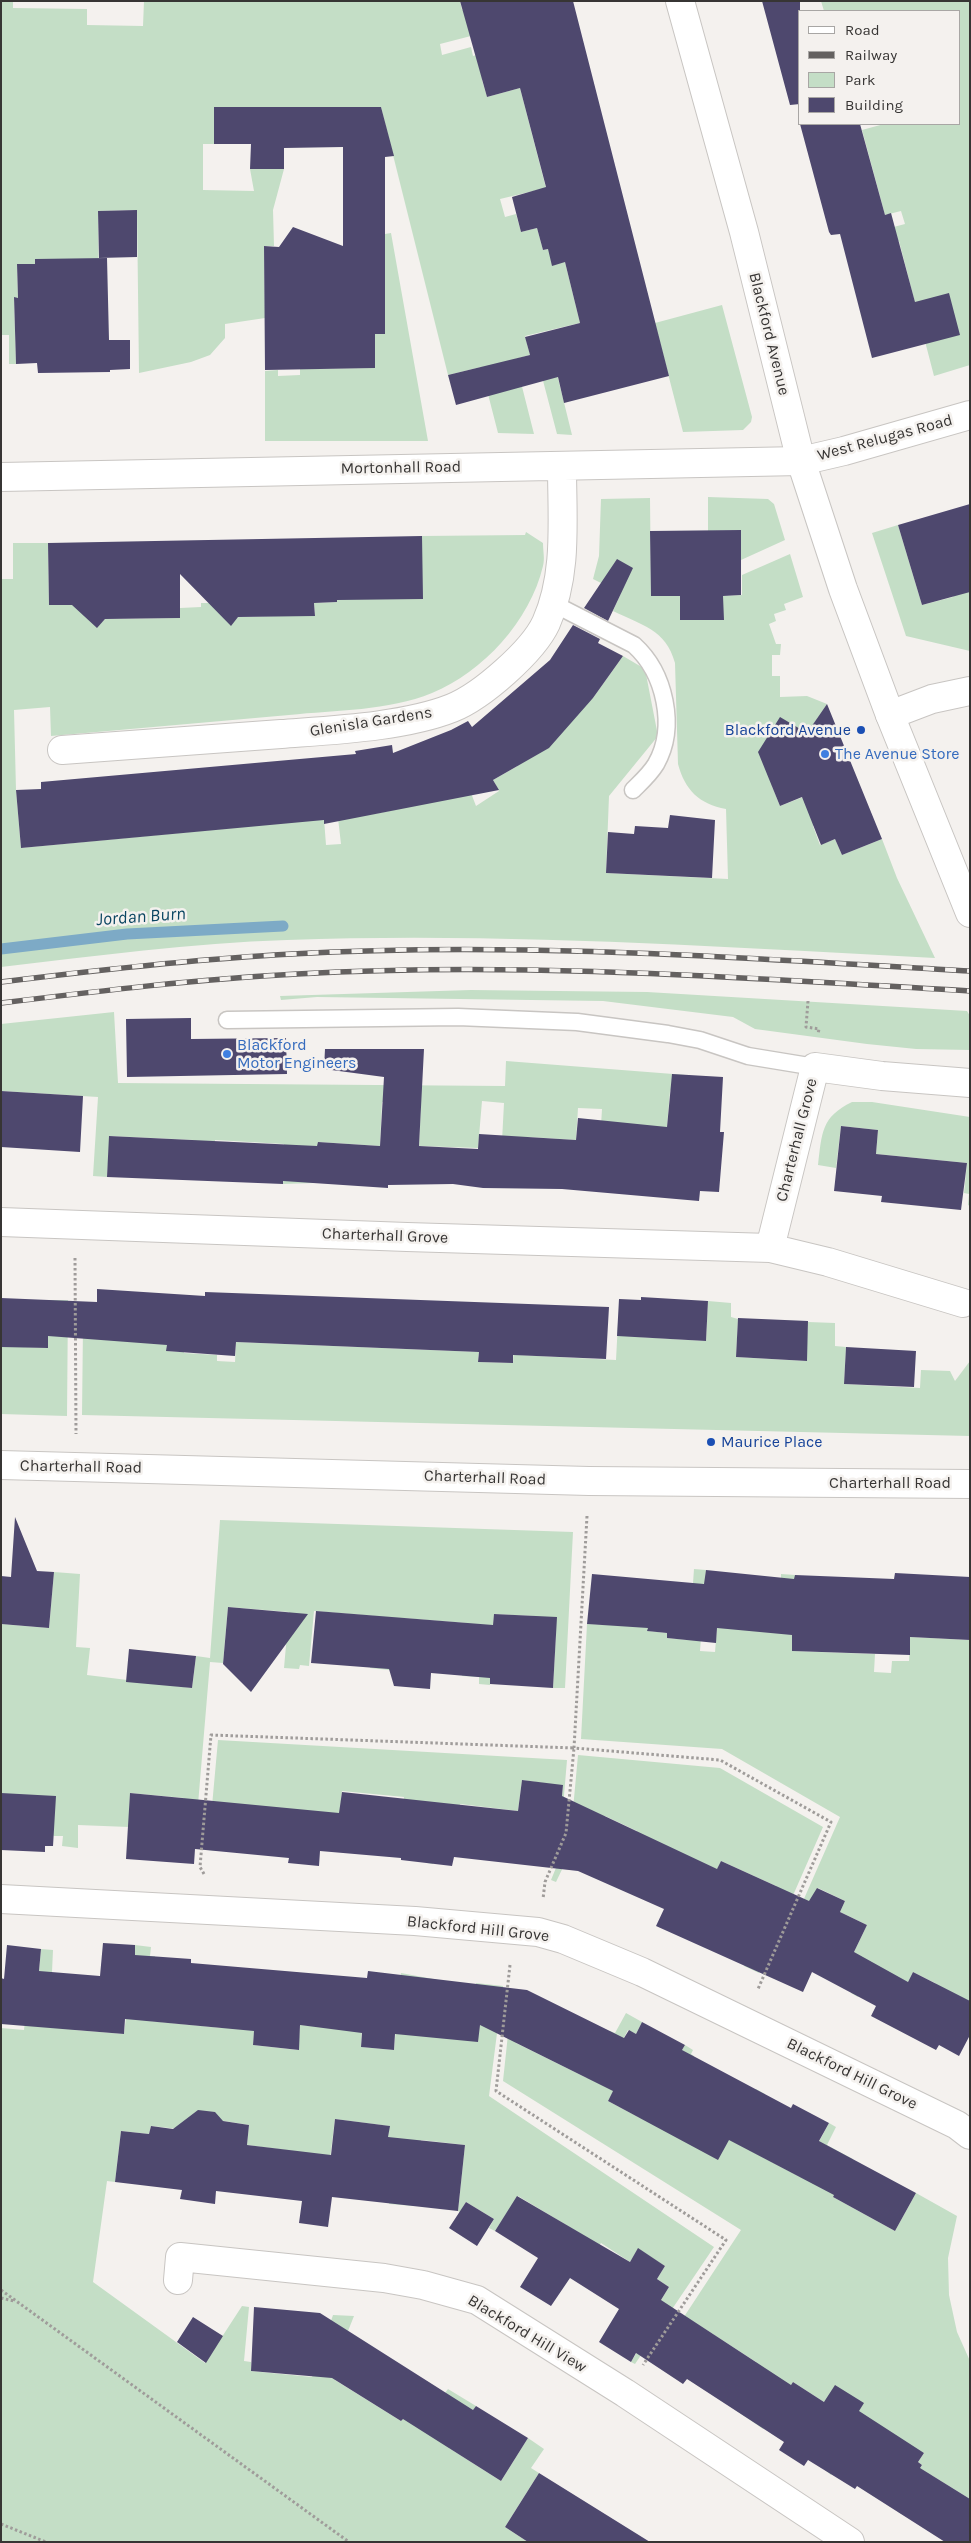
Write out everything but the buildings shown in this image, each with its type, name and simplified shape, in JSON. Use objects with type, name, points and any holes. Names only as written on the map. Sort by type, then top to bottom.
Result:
[{"type":"street","name":"Blackford Avenue","points":[[680,1],[744,232],[801,461],[843,589],[966,906]]},
{"type":"street","name":"West Relugas Road","points":[[801,461],[844,451],[970,415]]},
{"type":"street","name":"Mortonhall Road","points":[[1,477],[801,461]]},
{"type":"street","name":"Glenisla Gardens","points":[[62,750],[323,731],[399,721],[453,708],[485,687],[521,657],[538,637],[554,604],[562,561],[562,466]]},
{"type":"street","points":[[890,714],[932,700],[970,691]]},
{"type":"street","name":"Charterhall Grove","points":[[770,1248],[815,1066],[890,1077],[970,1083]]},
{"type":"street","name":"Charterhall Grove","points":[[1,1222],[770,1248],[828,1262],[964,1302]]},
{"type":"street","name":"Charterhall Road","points":[[1,1465],[589,1481],[970,1484]]},
{"type":"street","name":"Blackford Hill Grove","points":[[1,1899],[406,1920],[526,1931],[589,1949],[956,2125],[970,2135]]},
{"type":"street","name":"Blackford Hill View","points":[[178,2280],[180,2257],[384,2278],[452,2291],[477,2300],[625,2393],[850,2542]]},
{"type":"lane","points":[[554,604],[634,645],[645,655],[658,678],[664,700],[666,735],[656,764],[632,790]]},
{"type":"lane","points":[[226,1020],[458,1017],[568,1022],[668,1034],[700,1040],[748,1056],[815,1066]]},
{"type":"path","points":[[806,1027],[808,1000]]},
{"type":"path","points":[[75,1225],[76,1466]]},
{"type":"path","points":[[589,1481],[574,1748],[566,1833],[526,1931],[496,2091],[726,2240],[625,2393]]},
{"type":"path","points":[[225,1911],[200,1867],[211,1735],[574,1748],[720,1760],[831,1822],[744,2022]]},
{"type":"path","points":[[1,2290],[349,2542]]},
{"type":"path","points":[[1,2298],[18,2302]]},
{"type":"path","points":[[1,2524],[46,2542]]},
{"type":"green space","points":[[1,1],[13,1],[13,8],[87,9],[87,25],[143,26],[144,1],[460,1],[462,10],[491,2],[498,29],[440,44],[442,55],[471,47],[473,56],[503,48],[509,72],[482,80],[487,97],[520,88],[546,188],[500,199],[505,217],[516,214],[521,232],[537,228],[543,250],[548,249],[565,262],[580,323],[525,336],[530,355],[515,359],[534,434],[498,433],[481,367],[448,375],[381,107],[214,108],[214,144],[203,144],[203,190],[254,191],[250,169],[284,169],[273,210],[274,246],[264,246],[265,318],[225,324],[225,338],[210,355],[191,362],[139,373],[137,210],[98,211],[99,295],[35,259],[35,264],[17,264],[18,298],[14,298],[16,364],[9,364],[9,335],[1,335]]},
{"type":"green space","points":[[821,1],[970,1],[970,365],[934,376],[899,241],[848,254],[844,240],[905,224],[901,211],[885,215],[862,130],[880,125],[961,125],[961,10],[824,10]]},
{"type":"green space","points":[[391,233],[428,441],[265,441],[265,371],[278,370],[278,376],[300,375],[300,369],[375,368],[375,334],[385,333],[385,234]]},
{"type":"green space","points":[[722,305],[752,417],[751,422],[743,430],[683,432],[655,323]]},
{"type":"green space","points":[[536,354],[556,370],[572,435],[557,434]]},
{"type":"green space","points":[[708,497],[768,499],[774,504],[785,540],[741,560],[741,530],[708,531]]},
{"type":"green space","points":[[650,498],[651,596],[680,596],[680,620],[723,620],[723,596],[742,595],[742,575],[790,554],[803,597],[784,604],[786,610],[774,614],[776,621],[769,624],[776,644],[781,644],[780,655],[772,655],[772,676],[780,676],[780,697],[807,696],[827,704],[772,786],[780,806],[816,792],[828,820],[813,826],[820,845],[835,839],[842,855],[882,839],[897,878],[935,958],[692,945],[530,939],[368,938],[215,944],[144,950],[1,967],[1,579],[13,579],[13,543],[48,543],[49,605],[88,605],[91,622],[102,622],[105,619],[180,618],[180,608],[201,607],[201,603],[218,603],[238,617],[315,615],[314,603],[337,602],[336,577],[422,536],[525,535],[526,532],[543,543],[544,558],[537,586],[527,606],[516,625],[502,642],[469,672],[451,684],[415,699],[362,709],[51,736],[50,707],[14,710],[16,790],[21,848],[324,819],[326,845],[341,844],[338,818],[379,813],[471,793],[476,806],[499,791],[493,780],[516,767],[593,698],[623,656],[645,669],[658,736],[609,796],[606,873],[728,879],[726,809],[708,804],[694,794],[685,781],[678,764],[675,663],[671,652],[659,635],[613,611],[621,593],[593,579],[599,556],[601,499]]},
{"type":"green space","points":[[898,525],[922,605],[953,597],[970,565],[970,651],[906,636],[872,533]]},
{"type":"green space","points":[[471,990],[647,992],[967,1011],[970,1016],[970,1050],[916,1049],[867,1044],[755,1029],[733,1017],[603,1001],[317,997],[281,1000],[280,996]]},
{"type":"green space","points":[[114,1012],[118,1083],[505,1086],[506,1061],[686,1075],[670,1091],[667,1127],[597,1192],[602,1109],[578,1108],[576,1140],[529,1137],[502,1141],[504,1103],[482,1101],[478,1148],[419,1146],[421,1104],[382,1102],[380,1146],[318,1142],[315,1183],[283,1184],[284,1144],[215,1140],[212,1180],[194,1140],[110,1136],[107,1177],[93,1176],[98,1097],[1,1091],[1,1024]]},
{"type":"green space","points":[[852,1102],[872,1102],[970,1117],[970,1206],[968,1205],[969,1194],[964,1193],[967,1163],[876,1154],[878,1130],[841,1126],[836,1168],[818,1165],[822,1135],[825,1127],[834,1114]]},
{"type":"green space","points":[[183,1297],[186,1298],[184,1353],[217,1355],[217,1361],[235,1362],[236,1342],[479,1352],[478,1362],[513,1363],[515,1323],[518,1355],[616,1360],[618,1322],[640,1323],[639,1337],[706,1341],[708,1301],[731,1303],[731,1317],[738,1319],[736,1357],[806,1361],[808,1322],[835,1323],[835,1346],[846,1347],[844,1384],[920,1388],[921,1370],[950,1371],[955,1381],[970,1361],[970,1436],[82,1415],[83,1326],[167,1344],[167,1351],[180,1352]]},
{"type":"green space","points":[[49,1300],[68,1300],[67,1416],[1,1414],[1,1346],[47,1348]]},
{"type":"green space","points":[[220,1520],[573,1532],[565,1688],[553,1688],[556,1633],[534,1616],[494,1614],[490,1685],[479,1684],[479,1677],[462,1676],[466,1623],[402,1618],[398,1671],[370,1668],[374,1616],[314,1611],[309,1666],[300,1665],[299,1669],[284,1668],[289,1612],[228,1607],[223,1663],[210,1662],[196,1828],[181,1827],[184,1798],[130,1793],[129,1827],[78,1825],[78,1848],[62,1846],[63,1836],[54,1836],[1,1793],[1,1624],[49,1628],[54,1572],[80,1574],[76,1647],[90,1648],[87,1675],[192,1688],[196,1656],[210,1658]]},
{"type":"green space","points":[[694,1569],[706,1570],[700,1651],[715,1652],[717,1628],[781,1588],[781,1574],[795,1575],[792,1651],[875,1654],[874,1672],[891,1673],[892,1661],[909,1661],[910,1637],[970,1640],[970,2028],[935,1983],[913,1972],[908,1982],[870,1974],[858,1997],[851,1993],[856,1981],[843,1975],[867,1925],[840,1912],[845,1901],[818,1888],[770,1976],[840,1817],[722,1749],[581,1739],[587,1624],[648,1626],[648,1631],[667,1633],[667,1638],[689,1640]]},
{"type":"green space","points":[[218,1740],[567,1760],[561,1831],[558,1830],[563,1786],[522,1780],[518,1811],[460,1804],[457,1833],[436,1831],[433,1864],[427,1863],[429,1848],[398,1856],[404,1797],[342,1791],[336,1852],[222,1803],[217,1851],[208,1850]]},
{"type":"green space","points":[[578,1755],[720,1768],[823,1827],[759,1973],[744,1966],[758,1936],[776,1886],[721,1861],[696,1915],[612,1885],[637,1831],[605,1816],[581,1865],[567,1859],[556,1882],[551,1880],[571,1831]]},
{"type":"green space","points":[[135,1945],[151,1947],[150,1956],[155,1956],[150,2021],[222,2028],[255,2021],[253,2045],[298,2050],[300,2025],[362,2029],[361,2047],[394,2050],[401,1973],[476,1987],[476,1983],[503,1986],[489,2096],[714,2247],[635,2364],[631,2362],[651,2329],[645,2326],[669,2287],[657,2279],[665,2266],[638,2249],[630,2262],[601,2243],[576,2282],[586,2237],[518,2196],[495,2231],[489,2228],[494,2219],[466,2202],[460,2212],[458,2211],[465,2145],[421,2140],[414,2206],[389,2204],[393,2167],[385,2166],[389,2126],[335,2119],[330,2159],[300,2152],[247,2145],[249,2125],[224,2121],[188,2130],[151,2126],[149,2134],[121,2131],[115,2182],[107,2181],[93,2282],[205,2363],[242,2306],[249,2307],[244,2361],[251,2362],[251,2371],[312,2377],[333,2315],[354,2316],[335,2380],[401,2421],[427,2381],[445,2393],[448,2389],[476,2406],[449,2448],[501,2481],[528,2438],[544,2449],[531,2468],[539,2473],[505,2527],[528,2542],[1,2542],[1,2028],[24,2030],[26,2012],[38,1982],[41,1949],[53,1950],[52,1972],[75,2030],[124,2034]]},
{"type":"green space","points":[[626,2013],[642,2022],[636,2034],[628,2030],[613,2058],[614,2090],[608,2101],[640,2118],[685,2045],[693,2050],[691,2054],[694,2056],[662,2116],[756,2089],[765,2094],[738,2144],[800,2177],[829,2123],[836,2127],[827,2145],[853,2159],[833,2197],[895,2231],[916,2193],[957,2216],[948,2258],[949,2295],[957,2332],[970,2361],[970,2499],[931,2475],[905,2516],[898,2512],[895,2507],[922,2465],[918,2462],[924,2453],[862,2427],[831,2475],[825,2470],[824,2402],[793,2382],[763,2429],[728,2405],[756,2362],[691,2320],[653,2364],[741,2230],[503,2081],[509,2025],[516,2043],[587,2078],[610,2031],[615,2033]]},
{"type":"waterway","name":"Jordan Burn","points":[[1,949],[127,934],[283,926]]},
{"type":"railway","points":[[1,982],[146,965],[256,956],[377,950],[462,949],[716,956],[970,971]]},
{"type":"railway","points":[[1,1003],[223,979],[381,970],[550,970],[718,976],[970,991]]},
{"type":"place","name":"Blackford Avenue","points":[[861,730]]},
{"type":"place","name":"The Avenue Store","points":[[825,754]]},
{"type":"place","name":"Blackford Motor Engineers","points":[[227,1054]]},
{"type":"place","name":"Maurice Place","points":[[711,1442]]}]
